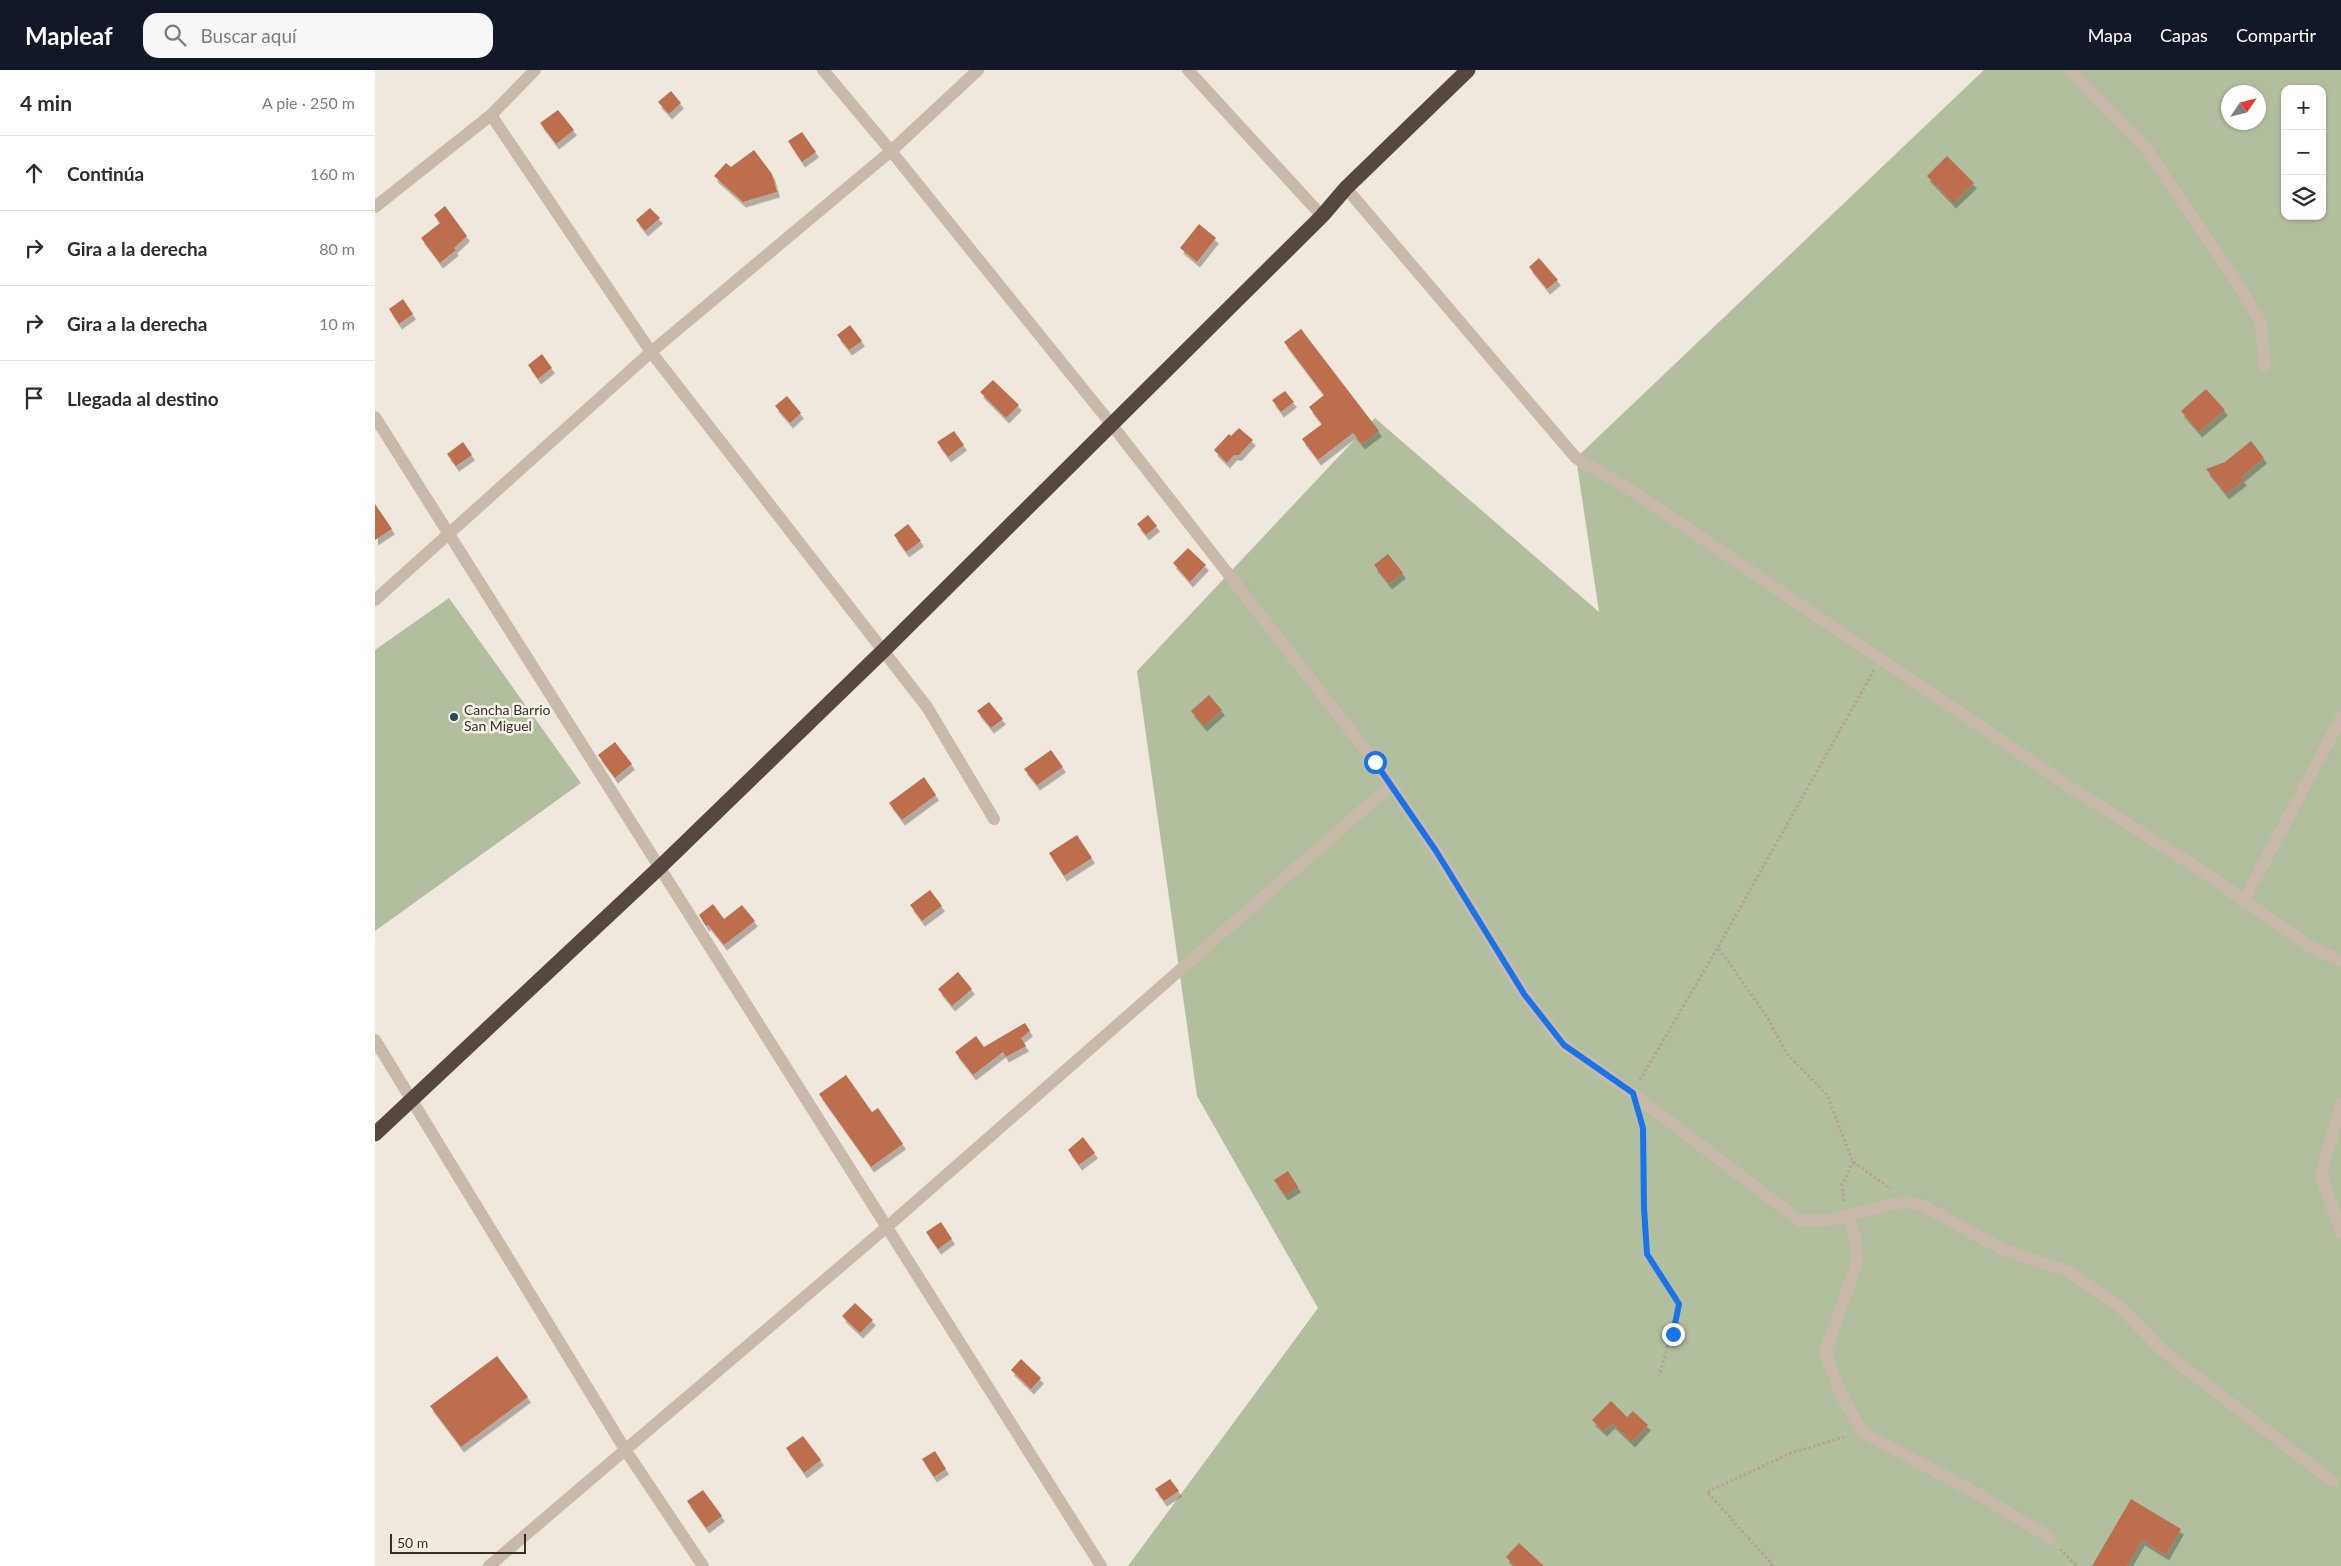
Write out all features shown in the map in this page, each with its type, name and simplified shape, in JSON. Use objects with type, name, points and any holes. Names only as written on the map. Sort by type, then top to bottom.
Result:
[{"type":"highway","points":[[375,1134],[659,868],[883,650],[1322,216],[1346,188],[1468,70]]},
{"type":"street","points":[[375,207],[491,115],[535,70]]},
{"type":"street","points":[[823,70],[1112,424],[1391,786],[1436,851],[1524,994],[1564,1045],[1633,1093],[1800,1221],[1823,1221],[1908,1201],[1921,1205],[2004,1250],[2069,1272],[2119,1306],[2163,1351],[2332,1480]]},
{"type":"street","points":[[375,600],[651,352],[891,152],[978,70]]},
{"type":"street","points":[[1188,70],[1322,216]]},
{"type":"street","points":[[2069,70],[2145,147],[2239,284],[2261,323],[2265,367]]},
{"type":"street","points":[[491,115],[651,352],[927,707],[994,818]]},
{"type":"street","points":[[1346,188],[1576,458],[1626,487],[2067,785],[2202,871],[2243,902],[2309,946],[2341,961]]},
{"type":"street","points":[[375,417],[451,533],[659,868],[888,1226],[1101,1566]]},
{"type":"street","points":[[2243,902],[2341,718]]},
{"type":"street","points":[[489,1566],[888,1226],[1391,786]]},
{"type":"street","points":[[375,1040],[626,1451],[703,1566]]},
{"type":"street","points":[[2341,1103],[2321,1174],[2341,1233]]},
{"type":"street","points":[[1847,1215],[1855,1236],[1857,1263],[1825,1352],[1841,1394],[1862,1432],[1978,1494],[2049,1538]]},
{"type":"path","points":[[1659,1376],[1679,1304],[1647,1254],[1644,1208],[1643,1128],[1633,1093],[1718,947],[1880,658]]},
{"type":"path","points":[[1718,947],[1767,1017],[1787,1054],[1827,1095],[1853,1162],[1908,1201]]},
{"type":"path","points":[[1847,1215],[1842,1185],[1853,1162]]},
{"type":"path","points":[[1771,1566],[1772,1564],[1707,1492],[1791,1453],[1862,1432]]},
{"type":"path","points":[[2049,1538],[2077,1566]]},
{"type":"green space","points":[[1984,70],[2341,70],[2341,1566],[1128,1566],[1318,1308],[1197,1096],[1137,671],[1375,418],[1599,612],[1576,458]]},
{"type":"green space","name":"Cancha Barrio San Miguel","points":[[449,598],[581,783],[375,931],[375,650]]},
{"type":"building","points":[[671,91],[681,103],[669,114],[658,102]]},
{"type":"building","points":[[558,110],[574,130],[556,144],[540,123]]},
{"type":"building","points":[[802,132],[816,152],[802,162],[788,141]]},
{"type":"building","points":[[754,150],[772,174],[777,192],[743,202],[714,176],[726,163],[731,167]]},
{"type":"building","points":[[1947,156],[1974,183],[1953,203],[1927,176]]},
{"type":"building","points":[[445,206],[467,236],[454,248],[456,250],[440,263],[421,238],[440,223],[434,215]]},
{"type":"building","points":[[650,208],[660,218],[645,231],[636,220]]},
{"type":"building","points":[[1199,224],[1216,238],[1197,262],[1180,248]]},
{"type":"building","points":[[1539,258],[1558,280],[1547,289],[1529,267]]},
{"type":"building","points":[[403,299],[413,314],[399,324],[389,309]]},
{"type":"building","points":[[850,325],[862,341],[849,350],[837,335]]},
{"type":"building","points":[[1301,329],[1379,431],[1362,444],[1353,433],[1318,460],[1302,439],[1322,424],[1309,407],[1324,395],[1284,342]]},
{"type":"building","points":[[542,354],[552,368],[538,379],[528,365]]},
{"type":"building","points":[[993,380],[1019,405],[1006,418],[980,392]]},
{"type":"building","points":[[2206,389],[2225,410],[2199,432],[2181,411]]},
{"type":"building","points":[[1285,391],[1294,402],[1281,412],[1272,400]]},
{"type":"building","points":[[787,396],[801,413],[790,423],[775,406]]},
{"type":"building","points":[[1239,428],[1253,440],[1239,455],[1234,455],[1227,463],[1214,450],[1229,434],[1231,436]]},
{"type":"building","points":[[954,431],[964,445],[948,457],[937,442]]},
{"type":"building","points":[[2251,441],[2264,458],[2241,477],[2244,480],[2226,494],[2206,469],[2225,462]]},
{"type":"building","points":[[463,442],[472,455],[456,466],[447,454]]},
{"type":"building","points":[[375,504],[392,529],[375,540]]},
{"type":"building","points":[[1148,515],[1157,526],[1146,535],[1137,524]]},
{"type":"building","points":[[908,524],[921,541],[906,552],[894,535]]},
{"type":"building","points":[[1188,548],[1206,565],[1190,582],[1173,563]]},
{"type":"building","points":[[1388,554],[1403,573],[1389,584],[1374,565]]},
{"type":"building","points":[[1209,695],[1222,710],[1204,726],[1191,711]]},
{"type":"building","points":[[989,702],[1003,719],[991,728],[977,711]]},
{"type":"building","points":[[615,742],[632,764],[615,778],[598,755]]},
{"type":"building","points":[[1051,750],[1063,767],[1037,785],[1024,769]]},
{"type":"building","points":[[924,777],[936,795],[902,820],[889,803]]},
{"type":"building","points":[[1077,835],[1092,858],[1064,876],[1049,853]]},
{"type":"building","points":[[930,890],[942,906],[922,921],[910,905]]},
{"type":"building","points":[[713,904],[724,919],[742,905],[755,921],[724,945],[708,925],[706,926],[699,915]]},
{"type":"building","points":[[958,972],[972,989],[952,1006],[938,989]]},
{"type":"building","points":[[1025,1023],[1030,1031],[1021,1038],[1026,1046],[1006,1057],[1003,1052],[973,1075],[955,1052],[976,1036],[984,1047]]},
{"type":"building","points":[[846,1075],[872,1112],[878,1108],[903,1144],[871,1167],[819,1094]]},
{"type":"building","points":[[1083,1137],[1095,1153],[1079,1165],[1068,1150]]},
{"type":"building","points":[[1288,1171],[1298,1187],[1285,1195],[1274,1180]]},
{"type":"building","points":[[941,1222],[952,1239],[938,1249],[926,1232]]},
{"type":"building","points":[[855,1303],[873,1320],[860,1333],[842,1316]]},
{"type":"building","points":[[497,1356],[528,1397],[461,1447],[430,1406]]},
{"type":"building","points":[[1021,1359],[1041,1378],[1031,1389],[1011,1370]]},
{"type":"building","points":[[1611,1401],[1627,1417],[1633,1411],[1648,1425],[1632,1442],[1612,1423],[1604,1431],[1592,1420]]},
{"type":"building","points":[[803,1436],[821,1460],[804,1473],[786,1448]]},
{"type":"building","points":[[935,1451],[946,1469],[934,1477],[922,1459]]},
{"type":"building","points":[[1170,1479],[1179,1491],[1164,1501],[1155,1489]]},
{"type":"building","points":[[703,1490],[722,1516],[706,1528],[687,1501]]},
{"type":"building","points":[[2131,1499],[2181,1529],[2166,1555],[2142,1540],[2127,1566],[2092,1566]]},
{"type":"building","points":[[1519,1543],[1544,1566],[1515,1566],[1506,1557]]},
{"type":"place","name":"Cancha Barrio San Miguel","points":[[454,717]]},
{"type":"route","points":[[1375,762],[1436,851],[1524,994],[1564,1045],[1633,1093],[1643,1128],[1644,1208],[1647,1254],[1679,1304],[1673,1334]]}]
